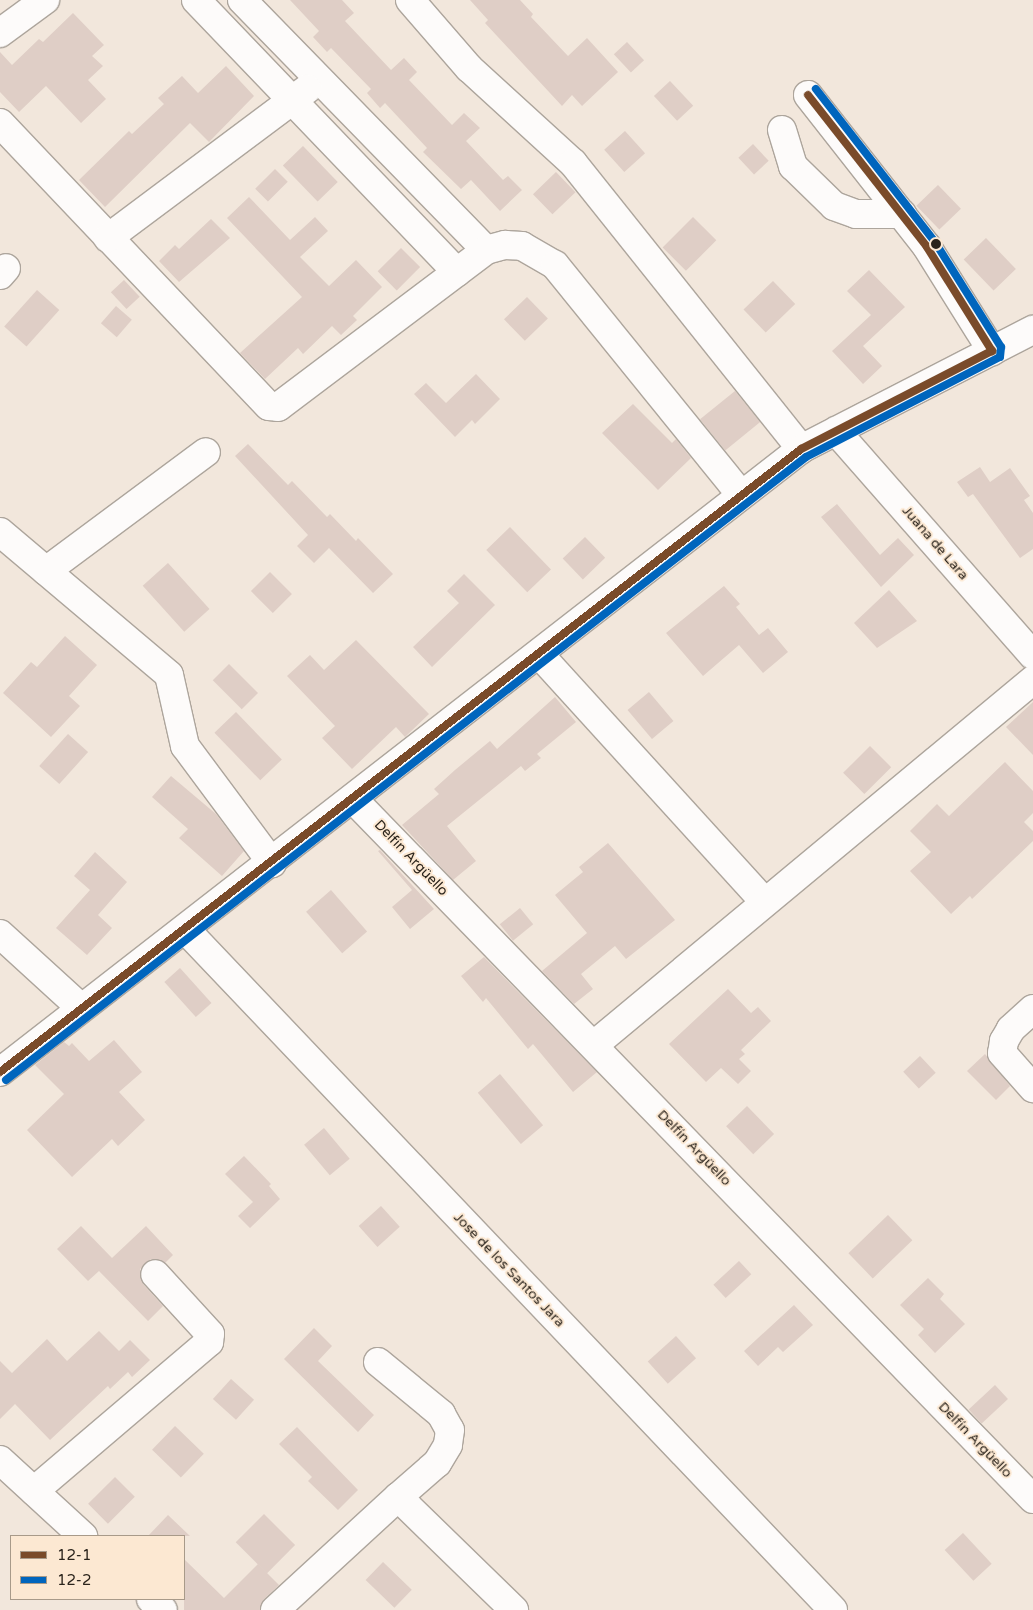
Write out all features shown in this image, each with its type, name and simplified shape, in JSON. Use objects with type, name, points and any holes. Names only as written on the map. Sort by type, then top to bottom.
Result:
[{"type":"street","points":[[0,33],[45,0]]},
{"type":"street","points":[[196,0],[457,272]]},
{"type":"street","points":[[242,0],[486,250]]},
{"type":"street","points":[[410,0],[469,68],[573,163],[801,449]]},
{"type":"street","points":[[108,238],[320,81]]},
{"type":"street","points":[[808,95],[936,260],[992,351]]},
{"type":"street","points":[[0,123],[269,406],[278,407],[486,250],[505,245],[522,246],[555,266],[741,495]]},
{"type":"street","points":[[782,130],[793,166],[834,206],[856,214],[902,214]]},
{"type":"street","points":[[0,1072],[81,1008],[186,930],[801,449],[1033,330]]},
{"type":"street","name":"Juana de Lara","points":[[836,431],[1033,655]]},
{"type":"street","points":[[46,571],[206,452]]},
{"type":"street","points":[[0,532],[169,675],[185,746],[272,863]]},
{"type":"street","points":[[539,654],[764,902]]},
{"type":"street","points":[[594,1045],[1033,680]]},
{"type":"street","name":"Delfín Argüello","points":[[353,799],[1033,1499]]},
{"type":"street","name":"Jose de los Santos Jara","points":[[186,930],[833,1610]]},
{"type":"street","points":[[0,934],[81,1008]]},
{"type":"street","points":[[1033,1009],[1011,1029],[1004,1040],[1002,1053],[1033,1088]]},
{"type":"street","points":[[34,1491],[210,1342],[210,1334],[155,1274]]},
{"type":"street","points":[[275,1610],[437,1463],[448,1445],[450,1430],[441,1414],[378,1362]]},
{"type":"street","points":[[0,1460],[82,1535]]},
{"type":"street","points":[[398,1497],[514,1610]]},
{"type":"street","points":[[151,1600],[163,1610]]},
{"type":"building","points":[[290,0],[342,0],[354,13],[345,21],[391,70],[404,58],[417,72],[409,80],[452,125],[464,113],[480,128],[466,141],[503,180],[508,176],[522,190],[500,211],[471,180],[461,189],[423,152],[427,148],[385,103],[380,108],[367,93],[371,89],[331,48],[327,52],[313,37],[319,31]]},
{"type":"building","points":[[470,0],[520,0],[533,14],[531,17],[568,56],[587,38],[618,72],[582,106],[572,95],[562,106],[485,23],[488,20]]},
{"type":"building","points":[[73,13],[104,45],[92,56],[103,66],[88,80],[106,99],[81,123],[46,86],[19,112],[0,92],[0,52],[12,65],[39,39],[43,42]]},
{"type":"building","points":[[627,42],[644,60],[631,73],[614,54]]},
{"type":"building","points":[[226,66],[254,96],[209,142],[190,123],[105,207],[79,180],[129,131],[132,134],[164,104],[158,98],[182,76],[198,93]]},
{"type":"building","points":[[670,81],[693,106],[677,121],[654,96]]},
{"type":"building","points":[[625,131],[645,153],[624,172],[604,150]]},
{"type":"building","points":[[753,144],[769,161],[754,174],[738,158]]},
{"type":"building","points":[[303,146],[338,182],[318,201],[283,165]]},
{"type":"building","points":[[275,169],[288,182],[268,202],[255,189]]},
{"type":"building","points":[[556,172],[575,192],[552,214],[533,194]]},
{"type":"building","points":[[938,185],[961,209],[939,230],[916,206]]},
{"type":"building","points":[[249,197],[290,240],[315,217],[328,231],[300,257],[329,286],[356,260],[382,287],[353,316],[357,320],[341,335],[332,326],[303,354],[298,348],[265,379],[240,353],[302,297],[227,218]]},
{"type":"building","points":[[693,217],[716,240],[686,271],[663,247]]},
{"type":"building","points":[[211,219],[230,238],[179,282],[159,261],[175,245],[179,249]]},
{"type":"building","points":[[986,238],[1016,269],[994,290],[964,260]]},
{"type":"building","points":[[401,248],[420,267],[397,290],[378,271]]},
{"type":"building","points":[[869,270],[905,307],[863,346],[882,366],[863,384],[832,351],[871,315],[847,291]]},
{"type":"building","points":[[124,280],[140,297],[127,309],[111,292]]},
{"type":"building","points":[[773,281],[795,304],[766,332],[744,309]]},
{"type":"building","points":[[37,290],[59,310],[27,346],[4,326]]},
{"type":"building","points":[[527,297],[548,319],[525,341],[504,319]]},
{"type":"building","points":[[116,306],[132,320],[117,337],[101,323]]},
{"type":"building","points":[[476,374],[500,399],[475,424],[472,420],[455,437],[414,394],[426,383],[446,403]]},
{"type":"building","points":[[735,391],[760,422],[725,450],[700,419]]},
{"type":"building","points":[[633,404],[672,443],[676,439],[691,458],[658,490],[602,433]]},
{"type":"building","points":[[248,444],[288,485],[292,481],[327,517],[330,514],[356,541],[358,538],[393,574],[373,593],[329,548],[314,563],[297,546],[308,535],[235,456]]},
{"type":"building","points":[[980,467],[990,482],[1010,468],[1030,496],[1024,500],[1033,513],[1033,549],[1020,558],[973,494],[968,497],[957,482]]},
{"type":"building","points":[[837,504],[880,555],[898,538],[914,555],[881,587],[821,517]]},
{"type":"building","points":[[510,527],[551,569],[527,592],[486,550]]},
{"type":"building","points":[[585,537],[605,558],[583,579],[563,559]]},
{"type":"building","points":[[168,563],[209,609],[184,632],[143,586]]},
{"type":"building","points":[[270,572],[292,594],[273,613],[251,591]]},
{"type":"building","points":[[464,574],[495,605],[432,667],[413,647],[459,603],[447,591]]},
{"type":"building","points":[[724,586],[740,604],[736,607],[759,635],[768,628],[788,652],[763,673],[739,645],[703,676],[666,633]]},
{"type":"building","points":[[889,590],[917,621],[877,648],[854,623]]},
{"type":"building","points":[[65,636],[97,665],[69,696],[80,706],[51,737],[3,693],[31,662],[37,667]]},
{"type":"building","points":[[356,640],[429,714],[405,737],[396,727],[352,769],[322,738],[335,726],[287,676],[310,655],[324,670]]},
{"type":"building","points":[[229,664],[258,693],[242,709],[213,680]]},
{"type":"building","points":[[649,692],[673,721],[652,739],[628,710]]},
{"type":"building","points":[[555,697],[576,722],[537,754],[541,758],[525,771],[521,766],[447,826],[476,861],[453,880],[402,825],[439,794],[434,789],[455,770],[490,741],[497,749]]},
{"type":"building","points":[[1033,702],[1033,755],[1006,727]]},
{"type":"building","points":[[236,712],[282,759],[260,780],[214,733]]},
{"type":"building","points":[[68,734],[88,752],[59,784],[39,766]]},
{"type":"building","points":[[870,746],[891,767],[864,794],[843,773]]},
{"type":"building","points":[[1005,762],[1033,791],[1033,813],[1024,822],[1033,831],[1033,841],[972,899],[970,896],[951,914],[910,871],[931,852],[910,831],[937,804],[949,816]]},
{"type":"building","points":[[171,776],[216,814],[244,851],[222,876],[179,838],[188,829],[152,797]]},
{"type":"building","points":[[608,843],[675,920],[626,959],[615,946],[581,974],[593,989],[574,1004],[542,971],[587,933],[555,895],[583,872],[579,867]]},
{"type":"building","points":[[380,850],[434,909],[410,929],[392,907],[412,890],[378,851]]},
{"type":"building","points":[[95,852],[127,882],[98,915],[112,928],[87,955],[56,928],[90,890],[74,876]]},
{"type":"building","points":[[331,890],[367,932],[342,953],[306,912]]},
{"type":"building","points":[[520,908],[533,924],[513,941],[500,924]]},
{"type":"building","points":[[484,957],[597,1072],[573,1092],[533,1044],[528,1049],[486,998],[483,1002],[461,976]]},
{"type":"building","points":[[180,968],[211,1003],[196,1017],[164,982]]},
{"type":"building","points":[[728,989],[751,1013],[758,1007],[771,1021],[741,1050],[745,1054],[739,1059],[751,1071],[738,1084],[721,1068],[706,1082],[669,1044]]},
{"type":"building","points":[[114,1040],[142,1072],[119,1092],[145,1120],[118,1146],[112,1139],[72,1177],[27,1130],[64,1094],[35,1065],[64,1042],[69,1046],[72,1043],[89,1061]]},
{"type":"building","points":[[985,1054],[1010,1086],[996,1100],[967,1071]]},
{"type":"building","points":[[920,1056],[936,1073],[919,1089],[903,1072]]},
{"type":"building","points":[[500,1074],[543,1125],[521,1144],[478,1093]]},
{"type":"building","points":[[747,1106],[774,1134],[753,1154],[726,1126]]},
{"type":"building","points":[[324,1128],[350,1159],[330,1175],[304,1145]]},
{"type":"building","points":[[244,1156],[271,1184],[269,1186],[280,1199],[250,1228],[238,1216],[253,1202],[225,1174]]},
{"type":"building","points":[[381,1206],[400,1227],[377,1247],[359,1226]]},
{"type":"building","points":[[888,1215],[912,1240],[873,1278],[848,1253]]},
{"type":"building","points":[[81,1226],[112,1258],[146,1226],[173,1255],[165,1263],[151,1259],[140,1269],[143,1284],[163,1306],[148,1321],[99,1271],[88,1281],[57,1249]]},
{"type":"building","points":[[739,1261],[751,1274],[726,1298],[713,1285]]},
{"type":"building","points":[[928,1278],[944,1294],[940,1299],[965,1324],[935,1353],[918,1335],[924,1329],[900,1305]]},
{"type":"building","points":[[794,1305],[813,1325],[783,1352],[778,1347],[758,1366],[744,1351]]},
{"type":"building","points":[[314,1328],[332,1346],[318,1361],[374,1415],[358,1432],[284,1359]]},
{"type":"building","points":[[99,1331],[119,1351],[130,1340],[150,1360],[132,1377],[128,1372],[110,1389],[108,1386],[50,1440],[15,1404],[0,1419],[0,1361],[12,1373],[47,1339],[67,1361]]},
{"type":"building","points":[[676,1336],[696,1358],[668,1384],[648,1361]]},
{"type":"building","points":[[231,1379],[254,1400],[236,1420],[213,1399]]},
{"type":"building","points":[[995,1385],[1008,1399],[982,1423],[969,1410]]},
{"type":"building","points":[[175,1426],[204,1454],[181,1478],[152,1450]]},
{"type":"building","points":[[297,1427],[358,1490],[338,1510],[308,1481],[312,1477],[279,1444]]},
{"type":"building","points":[[115,1477],[135,1497],[108,1524],[88,1504]]},
{"type":"building","points":[[264,1514],[295,1545],[267,1573],[236,1542]]},
{"type":"building","points":[[168,1515],[190,1536],[185,1535],[149,1535]]},
{"type":"building","points":[[963,1533],[992,1564],[973,1581],[945,1550]]},
{"type":"building","points":[[185,1560],[224,1598],[258,1564],[279,1585],[264,1599],[260,1610],[184,1610]]},
{"type":"building","points":[[383,1562],[412,1590],[394,1608],[366,1580]]},
{"type":"transit line","name":"12-2","points":[[6,1080],[806,457],[1000,357],[1001,347],[935,242],[816,89]]},
{"type":"transit line","name":"12-1","points":[[808,95],[927,247],[992,351]]},
{"type":"transit line","name":"12-1","points":[[0,1072],[801,449],[992,351]]}]
